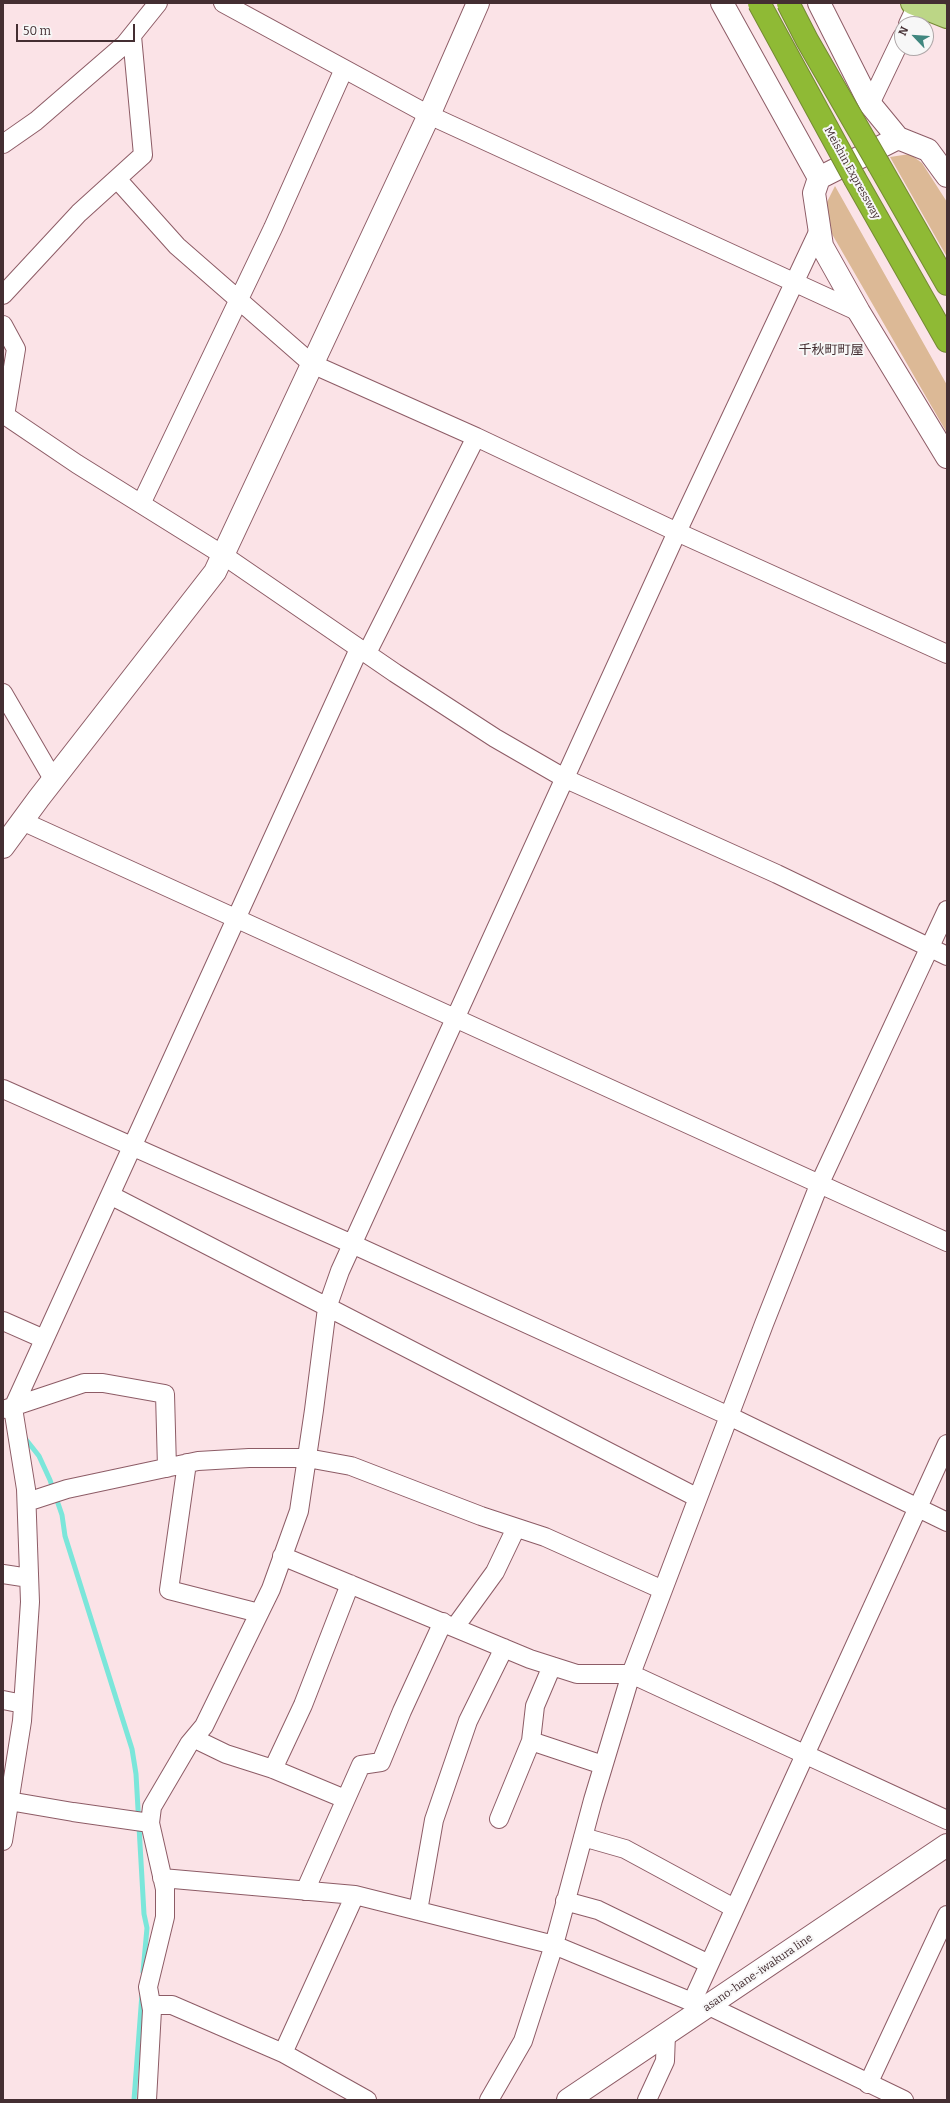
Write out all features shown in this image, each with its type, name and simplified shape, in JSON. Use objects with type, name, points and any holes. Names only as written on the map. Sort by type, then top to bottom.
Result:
[{"type":"highway","name":"Meishin Expressway","points":[[759,3],[855,179],[947,341]]},
{"type":"highway","points":[[788,3],[807,40],[947,284]]},
{"type":"main road","points":[[912,11],[947,17]]},
{"type":"street","points":[[3,144],[36,121],[125,44],[158,3]]},
{"type":"street","points":[[223,3],[429,115],[859,312]]},
{"type":"street","points":[[3,847],[53,779],[215,572],[429,115],[478,3]]},
{"type":"street","points":[[722,3],[819,178]]},
{"type":"street","points":[[819,3],[870,104],[898,138],[928,150],[947,176]]},
{"type":"street","points":[[3,295],[79,213],[142,155],[132,36]]},
{"type":"street","points":[[870,104],[894,54]]},
{"type":"street","points":[[141,504],[273,228],[344,69]]},
{"type":"street","points":[[898,138],[819,178],[814,193],[819,230],[822,246],[859,312],[947,457]]},
{"type":"street","points":[[117,179],[177,246],[238,301],[312,364],[476,437],[677,532],[947,654]]},
{"type":"street","points":[[147,2100],[152,2005],[148,1986],[165,1917],[165,1889],[150,1823],[152,1807],[189,1744],[195,1739],[204,1726],[271,1589],[299,1512],[327,1308],[352,1244],[566,779],[677,532],[793,282],[819,230]]},
{"type":"street","points":[[3,325],[16,349],[4,415],[223,555],[363,651],[495,738],[566,779],[777,874],[947,956]]},
{"type":"street","points":[[3,1841],[6,1801],[23,1704],[30,1602],[27,1502],[8,1409],[44,1339],[236,918],[363,651],[476,437]]},
{"type":"street","points":[[3,693],[53,779]]},
{"type":"street","points":[[22,821],[947,1242]]},
{"type":"street","points":[[490,2100],[523,2042],[554,1945],[603,1765],[631,1674],[729,1416],[819,1185],[947,910]]},
{"type":"street","points":[[3,1089],[352,1244],[729,1416],[947,1522]]},
{"type":"street","points":[[110,1195],[698,1498]]},
{"type":"street","points":[[3,1321],[44,1339]]},
{"type":"street","points":[[8,1409],[84,1383],[104,1383],[165,1394],[167,1468]]},
{"type":"street","points":[[700,2004],[709,1964],[804,1753],[947,1444]]},
{"type":"street","points":[[27,1502],[67,1489],[188,1463],[249,1458],[307,1458],[351,1466],[516,1528],[545,1537],[663,1590]]},
{"type":"street","points":[[188,1463],[168,1590],[259,1613]]},
{"type":"street","points":[[305,1891],[361,1765],[381,1762],[402,1710],[449,1625],[495,1572],[516,1528]]},
{"type":"street","points":[[282,1556],[504,1648],[552,1666],[577,1674],[631,1674],[947,1820]]},
{"type":"street","points":[[3,1574],[29,1578]]},
{"type":"street","points":[[273,1769],[303,1705],[350,1584]]},
{"type":"street","points":[[418,1911],[434,1820],[468,1721],[504,1648]]},
{"type":"street","points":[[499,1819],[531,1741],[535,1706],[552,1666]]},
{"type":"street","points":[[3,1700],[23,1704]]},
{"type":"street","points":[[195,1739],[226,1754],[273,1769],[345,1799]]},
{"type":"street","points":[[531,1741],[603,1765]]},
{"type":"street","points":[[6,1801],[150,1823]]},
{"type":"street","points":[[583,1837],[625,1849],[734,1908]]},
{"type":"street","name":"asano-hane-iwakura line","points":[[568,2100],[666,2034],[700,2004],[947,1846]]},
{"type":"street","points":[[162,1878],[355,1895],[554,1945],[700,2004],[904,2100]]},
{"type":"street","points":[[283,2053],[355,1895]]},
{"type":"street","points":[[566,1901],[598,1910],[709,1964]]},
{"type":"street","points":[[868,2084],[947,1915]]},
{"type":"street","points":[[152,2005],[172,2005],[283,2053],[367,2100]]},
{"type":"street","points":[[647,2100],[665,2060],[666,2034]]},
{"type":"shaded area","points":[[910,154],[922,163],[947,202],[947,257],[890,157]]},
{"type":"shaded area","points":[[835,186],[947,385],[947,433],[832,234],[826,204]]},
{"type":"waterway","points":[[24,1437],[39,1456],[50,1480],[62,1515],[65,1536],[132,1749],[136,1774],[144,1914],[147,1928],[143,1972]]},
{"type":"waterway","points":[[134,2100],[142,1994]]},
{"type":"district","name":"千秋町町屋","points":[[831,350]]}]
